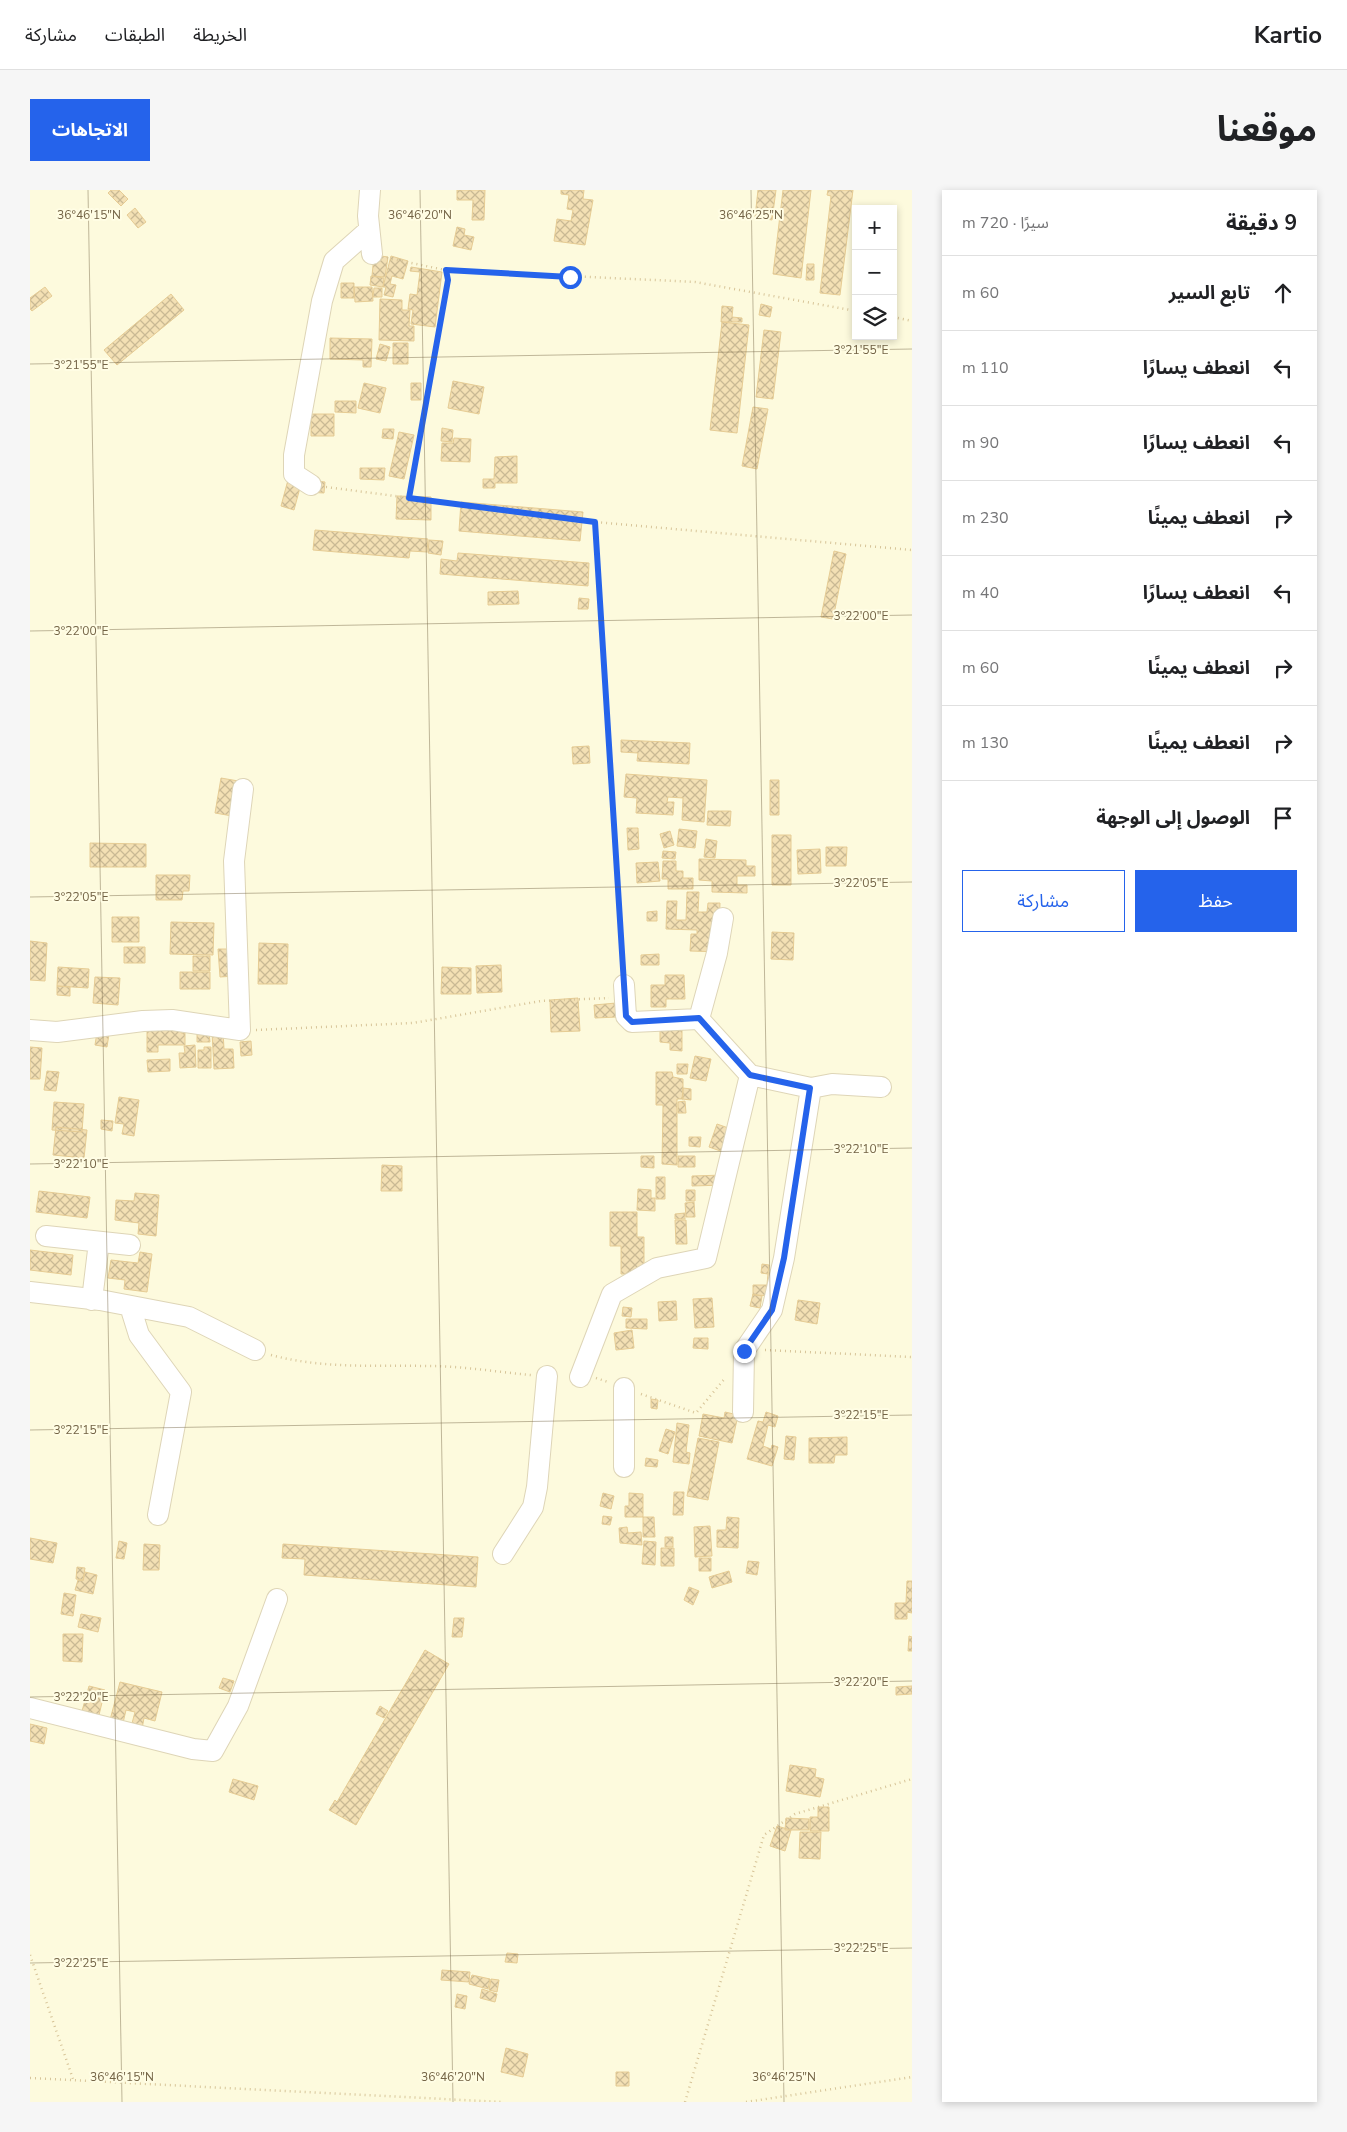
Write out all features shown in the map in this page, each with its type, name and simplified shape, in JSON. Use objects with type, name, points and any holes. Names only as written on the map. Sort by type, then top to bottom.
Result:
[{"type":"street","points":[[370,190],[369,230],[372,254]]},
{"type":"street","points":[[311,485],[294,474],[294,455],[322,302],[334,261],[369,230]]},
{"type":"street","points":[[30,1030],[57,1032],[143,1021],[172,1020],[240,1030],[234,861],[243,789]]},
{"type":"street","points":[[699,1018],[717,953],[723,918]]},
{"type":"street","points":[[624,985],[626,1016],[632,1022],[699,1018]]},
{"type":"street","points":[[699,1018],[750,1075],[810,1088],[832,1084],[881,1088]]},
{"type":"street","points":[[580,1377],[612,1294],[657,1268],[706,1258],[750,1075]]},
{"type":"street","points":[[744,1412],[744,1351],[772,1310],[784,1258],[810,1088]]},
{"type":"street","points":[[46,1236],[130,1245]]},
{"type":"street","points":[[92,1300],[99,1242]]},
{"type":"street","points":[[30,1292],[130,1306],[188,1318],[255,1350]]},
{"type":"street","points":[[130,1306],[139,1335],[180,1392],[158,1515]]},
{"type":"street","points":[[503,1554],[533,1507],[537,1487],[547,1376]]},
{"type":"street","points":[[624,1388],[624,1467]]},
{"type":"street","points":[[30,1708],[193,1749],[213,1751],[238,1706],[277,1599]]},
{"type":"path","points":[[372,254],[446,270],[695,282],[852,310]]},
{"type":"path","points":[[409,498],[448,280],[446,270]]},
{"type":"path","points":[[897,318],[912,320]]},
{"type":"path","points":[[311,485],[595,522],[912,550]]},
{"type":"path","points":[[240,1030],[413,1023],[542,1001],[608,999],[624,985],[595,522]]},
{"type":"path","points":[[685,2102],[764,1835],[795,1814],[912,1779]]},
{"type":"path","points":[[30,1955],[73,2079]]},
{"type":"path","points":[[746,2102],[912,2077]]},
{"type":"path","points":[[30,2078],[502,2102]]},
{"type":"building","points":[[111,190],[119,190],[128,199],[121,206],[108,193]]},
{"type":"building","points":[[457,190],[485,190],[484,220],[472,220],[473,200],[457,200]]},
{"type":"building","points":[[561,190],[584,190],[583,199],[593,200],[585,245],[554,241],[557,219],[571,221],[573,210],[567,209],[569,195],[561,194]]},
{"type":"building","points":[[758,190],[776,190],[772,220],[755,217]]},
{"type":"building","points":[[783,190],[811,190],[801,278],[773,274]]},
{"type":"building","points":[[828,190],[853,190],[840,295],[820,293],[831,196],[827,195]]},
{"type":"building","points":[[135,208],[146,222],[138,228],[127,215]]},
{"type":"building","points":[[457,227],[465,229],[464,235],[474,237],[471,250],[453,246]]},
{"type":"building","points":[[374,255],[388,257],[385,277],[372,276]]},
{"type":"building","points":[[391,256],[408,261],[403,279],[392,276],[390,284],[396,285],[393,297],[384,295],[386,287],[383,287]]},
{"type":"building","points":[[807,264],[814,264],[814,280],[806,280]]},
{"type":"building","points":[[411,267],[442,272],[435,327],[411,324],[413,310],[408,309],[410,294],[417,295],[420,272],[410,271]]},
{"type":"building","points":[[371,276],[384,278],[383,287],[370,285]]},
{"type":"building","points":[[341,283],[354,283],[354,298],[341,298]]},
{"type":"building","points":[[45,287],[52,296],[32,311],[30,309],[30,298]]},
{"type":"building","points":[[354,287],[372,287],[373,301],[355,302]]},
{"type":"building","points":[[374,288],[382,288],[382,297],[373,297]]},
{"type":"building","points":[[171,294],[184,310],[117,365],[104,350]]},
{"type":"building","points":[[380,299],[402,300],[402,310],[410,310],[409,326],[414,326],[414,341],[379,340]]},
{"type":"building","points":[[761,304],[772,307],[770,317],[759,315]]},
{"type":"building","points":[[722,306],[733,307],[732,317],[742,318],[742,322],[721,322]]},
{"type":"building","points":[[722,322],[749,325],[737,433],[710,430]]},
{"type":"building","points":[[764,330],[781,332],[773,399],[756,397]]},
{"type":"building","points":[[330,338],[372,339],[371,367],[363,367],[363,360],[330,359]]},
{"type":"building","points":[[393,343],[408,343],[408,364],[393,364]]},
{"type":"building","points":[[380,344],[390,347],[386,361],[376,359]]},
{"type":"building","points":[[453,381],[484,387],[479,414],[448,408]]},
{"type":"building","points":[[364,383],[386,388],[380,413],[358,408]]},
{"type":"building","points":[[411,383],[421,383],[421,400],[411,400]]},
{"type":"building","points":[[335,401],[356,401],[356,413],[335,412]]},
{"type":"building","points":[[753,407],[768,409],[757,469],[742,466]]},
{"type":"building","points":[[311,414],[334,414],[334,436],[311,436]]},
{"type":"building","points":[[442,428],[453,430],[452,442],[441,441]]},
{"type":"building","points":[[383,429],[394,429],[393,439],[382,438]]},
{"type":"building","points":[[399,432],[414,435],[404,479],[389,476]]},
{"type":"building","points":[[454,438],[471,439],[470,462],[441,461],[442,443],[453,443]]},
{"type":"building","points":[[517,456],[517,483],[495,483],[495,488],[483,488],[483,479],[494,479],[495,457]]},
{"type":"building","points":[[360,468],[385,468],[384,480],[360,479]]},
{"type":"building","points":[[288,480],[301,484],[294,510],[281,506]]},
{"type":"building","points":[[308,480],[325,482],[324,493],[307,492]]},
{"type":"building","points":[[397,496],[431,497],[431,520],[396,519]]},
{"type":"building","points":[[461,502],[583,512],[580,541],[459,531]]},
{"type":"building","points":[[315,530],[428,539],[427,552],[410,551],[409,558],[313,550]]},
{"type":"building","points":[[429,540],[443,541],[441,555],[428,553]]},
{"type":"building","points":[[834,551],[846,554],[833,619],[821,617]]},
{"type":"building","points":[[458,553],[589,563],[588,586],[440,574],[441,559],[457,561]]},
{"type":"building","points":[[518,591],[519,604],[488,605],[488,592]]},
{"type":"building","points":[[579,598],[589,599],[588,609],[578,609]]},
{"type":"building","points":[[621,740],[690,743],[689,764],[637,761],[638,753],[621,752]]},
{"type":"building","points":[[589,746],[590,763],[573,764],[572,747]]},
{"type":"building","points":[[626,774],[707,780],[704,822],[682,820],[683,798],[668,797],[667,802],[674,802],[673,815],[636,813],[637,798],[624,797]]},
{"type":"building","points":[[221,778],[244,782],[238,817],[215,813]]},
{"type":"building","points":[[770,780],[779,780],[779,815],[770,815]]},
{"type":"building","points":[[708,811],[731,811],[730,826],[707,825]]},
{"type":"building","points":[[627,828],[638,828],[639,849],[628,850]]},
{"type":"building","points":[[679,829],[697,831],[695,848],[677,846]]},
{"type":"building","points":[[670,831],[674,845],[664,848],[660,834]]},
{"type":"building","points":[[772,835],[791,835],[791,885],[772,885]]},
{"type":"building","points":[[706,839],[717,841],[715,858],[704,857]]},
{"type":"building","points":[[90,843],[146,844],[146,867],[90,867]]},
{"type":"building","points":[[826,847],[847,847],[846,866],[826,866]]},
{"type":"building","points":[[820,849],[821,873],[798,874],[797,850]]},
{"type":"building","points":[[663,851],[676,852],[675,859],[662,858]]},
{"type":"building","points":[[699,859],[746,860],[746,866],[755,866],[755,876],[737,876],[737,885],[747,885],[747,893],[712,892],[712,881],[699,880]]},
{"type":"building","points":[[663,861],[676,861],[676,871],[683,871],[683,878],[693,878],[693,889],[668,889],[668,879],[662,879]]},
{"type":"building","points":[[658,862],[660,881],[637,883],[636,863]]},
{"type":"building","points":[[156,875],[190,875],[189,891],[183,891],[182,900],[156,900]]},
{"type":"building","points":[[687,892],[699,892],[698,912],[707,912],[708,903],[720,903],[719,928],[724,952],[690,951],[691,934],[697,934],[697,930],[666,929],[667,901],[677,901],[676,920],[686,920]]},
{"type":"building","points":[[657,911],[657,921],[647,921],[647,912]]},
{"type":"building","points":[[112,917],[139,917],[139,942],[112,942]]},
{"type":"building","points":[[171,922],[214,923],[213,955],[170,954]]},
{"type":"building","points":[[772,932],[794,933],[793,960],[771,959]]},
{"type":"building","points":[[30,941],[47,943],[45,981],[30,980]]},
{"type":"building","points":[[259,943],[288,944],[287,984],[258,984]]},
{"type":"building","points":[[124,947],[145,947],[145,963],[124,963]]},
{"type":"building","points":[[218,949],[234,949],[235,976],[220,977]]},
{"type":"building","points":[[659,954],[659,965],[641,965],[641,955]]},
{"type":"building","points":[[193,956],[210,956],[210,971],[193,971]]},
{"type":"building","points":[[501,965],[502,992],[477,993],[476,966]]},
{"type":"building","points":[[58,967],[89,969],[88,988],[57,986]]},
{"type":"building","points":[[442,967],[471,968],[471,994],[441,994]]},
{"type":"building","points":[[180,972],[210,972],[210,989],[180,989]]},
{"type":"building","points":[[665,975],[684,975],[685,999],[666,999],[666,1007],[651,1007],[651,985],[665,985]]},
{"type":"building","points":[[95,977],[120,978],[118,1005],[93,1003]]},
{"type":"building","points":[[57,986],[70,987],[70,996],[57,995]]},
{"type":"building","points":[[578,998],[580,1031],[551,1032],[550,1000]]},
{"type":"building","points":[[616,1003],[617,1017],[595,1018],[594,1005]]},
{"type":"building","points":[[147,1027],[181,1027],[181,1033],[185,1033],[185,1045],[158,1045],[158,1052],[147,1052]]},
{"type":"building","points":[[660,1030],[682,1030],[682,1051],[670,1050],[670,1043],[660,1042]]},
{"type":"building","points":[[223,1031],[224,1049],[233,1049],[234,1068],[214,1069],[212,1032]]},
{"type":"building","points":[[97,1032],[109,1034],[107,1047],[95,1045]]},
{"type":"building","points":[[209,1032],[210,1042],[197,1042],[197,1033]]},
{"type":"building","points":[[251,1041],[252,1055],[241,1056],[240,1042]]},
{"type":"building","points":[[195,1045],[196,1067],[180,1068],[179,1053],[185,1053],[184,1046]]},
{"type":"building","points":[[30,1047],[42,1048],[40,1079],[30,1079]]},
{"type":"building","points":[[204,1047],[211,1047],[211,1068],[198,1068],[198,1050],[204,1050]]},
{"type":"building","points":[[695,1056],[711,1059],[706,1081],[690,1078]]},
{"type":"building","points":[[170,1059],[170,1071],[148,1072],[147,1060]]},
{"type":"building","points":[[677,1064],[688,1064],[687,1074],[677,1074]]},
{"type":"building","points":[[47,1071],[59,1072],[56,1091],[44,1090]]},
{"type":"building","points":[[656,1072],[672,1072],[673,1077],[683,1079],[683,1099],[677,1099],[677,1165],[662,1164],[663,1105],[656,1105]]},
{"type":"building","points":[[683,1088],[691,1089],[691,1100],[682,1099]]},
{"type":"building","points":[[119,1097],[139,1100],[134,1136],[122,1134],[124,1124],[115,1123]]},
{"type":"building","points":[[685,1101],[686,1113],[678,1113],[678,1102]]},
{"type":"building","points":[[54,1102],[84,1104],[82,1132],[52,1130]]},
{"type":"building","points":[[101,1120],[113,1121],[112,1131],[101,1129]]},
{"type":"building","points":[[717,1124],[734,1130],[726,1153],[709,1147]]},
{"type":"building","points":[[56,1127],[87,1130],[84,1158],[53,1155]]},
{"type":"building","points":[[689,1137],[701,1137],[700,1147],[689,1146]]},
{"type":"building","points":[[641,1156],[654,1156],[654,1168],[641,1167]]},
{"type":"building","points":[[678,1156],[695,1156],[695,1167],[678,1167]]},
{"type":"building","points":[[382,1165],[402,1166],[402,1191],[381,1191]]},
{"type":"building","points":[[724,1175],[724,1185],[692,1186],[692,1176]]},
{"type":"building","points":[[656,1177],[665,1177],[665,1199],[656,1199]]},
{"type":"building","points":[[638,1189],[651,1190],[651,1198],[655,1198],[655,1211],[637,1210]]},
{"type":"building","points":[[686,1190],[695,1190],[695,1201],[686,1201]]},
{"type":"building","points":[[39,1191],[90,1197],[87,1218],[36,1212]]},
{"type":"building","points":[[135,1193],[159,1195],[156,1236],[138,1234],[139,1223],[115,1220],[116,1200],[134,1201]]},
{"type":"building","points":[[694,1202],[695,1217],[686,1217],[685,1203]]},
{"type":"building","points":[[610,1212],[637,1212],[637,1237],[644,1237],[644,1274],[621,1274],[621,1246],[610,1246]]},
{"type":"building","points":[[685,1213],[685,1219],[675,1219],[675,1214]]},
{"type":"building","points":[[675,1220],[686,1220],[687,1244],[676,1244]]},
{"type":"building","points":[[30,1250],[73,1255],[71,1275],[30,1270]]},
{"type":"building","points":[[140,1252],[152,1254],[147,1292],[124,1289],[125,1280],[108,1278],[111,1260],[138,1263]]},
{"type":"building","points":[[762,1264],[769,1265],[768,1273],[780,1274],[778,1286],[767,1285],[768,1274],[761,1273]]},
{"type":"building","points":[[753,1285],[777,1285],[776,1296],[753,1295]]},
{"type":"building","points":[[753,1294],[762,1296],[760,1308],[750,1306]]},
{"type":"building","points":[[712,1298],[714,1327],[695,1328],[693,1299]]},
{"type":"building","points":[[798,1300],[820,1303],[817,1324],[795,1320]]},
{"type":"building","points":[[676,1301],[677,1320],[659,1321],[658,1302]]},
{"type":"building","points":[[623,1307],[632,1308],[631,1317],[622,1316]]},
{"type":"building","points":[[626,1319],[647,1319],[647,1329],[626,1328]]},
{"type":"building","points":[[632,1330],[634,1348],[616,1350],[614,1333]]},
{"type":"building","points":[[694,1338],[708,1338],[708,1349],[693,1348]]},
{"type":"building","points":[[651,1399],[658,1400],[657,1409],[651,1408]]},
{"type":"building","points":[[725,1412],[738,1415],[732,1443],[699,1436],[703,1414],[724,1418]]},
{"type":"building","points":[[766,1412],[778,1416],[775,1427],[768,1425],[763,1446],[771,1449],[772,1445],[778,1447],[772,1466],[747,1459],[758,1421],[763,1422]]},
{"type":"building","points":[[677,1423],[689,1425],[686,1452],[690,1453],[689,1464],[673,1462]]},
{"type":"building","points":[[666,1429],[675,1432],[668,1454],[659,1451]]},
{"type":"building","points":[[786,1436],[796,1437],[794,1460],[784,1459]]},
{"type":"building","points":[[847,1437],[847,1455],[835,1455],[834,1463],[809,1463],[809,1438]]},
{"type":"building","points":[[698,1438],[719,1442],[708,1500],[687,1496]]},
{"type":"building","points":[[646,1458],[658,1460],[657,1467],[645,1466]]},
{"type":"building","points":[[674,1492],[684,1492],[683,1515],[673,1515]]},
{"type":"building","points":[[603,1493],[614,1496],[611,1509],[600,1506]]},
{"type":"building","points":[[629,1493],[643,1494],[643,1517],[625,1517],[625,1506],[629,1506]]},
{"type":"building","points":[[603,1516],[612,1517],[610,1525],[602,1524]]},
{"type":"building","points":[[643,1517],[654,1517],[655,1537],[643,1537]]},
{"type":"building","points":[[727,1517],[739,1518],[738,1548],[717,1547],[717,1530],[726,1530]]},
{"type":"building","points":[[710,1526],[712,1556],[695,1557],[694,1527]]},
{"type":"building","points":[[627,1527],[628,1533],[641,1532],[642,1545],[620,1543],[619,1528]]},
{"type":"building","points":[[665,1537],[673,1537],[673,1547],[665,1547]]},
{"type":"building","points":[[30,1538],[57,1543],[53,1563],[30,1559]]},
{"type":"building","points":[[119,1541],[127,1543],[124,1559],[116,1558]]},
{"type":"building","points":[[644,1541],[656,1542],[655,1565],[642,1564]]},
{"type":"building","points":[[144,1544],[160,1545],[159,1570],[143,1570]]},
{"type":"building","points":[[283,1544],[478,1557],[476,1587],[304,1575],[305,1559],[282,1558]]},
{"type":"building","points":[[661,1548],[674,1548],[674,1566],[661,1566]]},
{"type":"building","points":[[699,1558],[711,1558],[711,1571],[699,1571]]},
{"type":"building","points":[[748,1561],[759,1562],[757,1575],[746,1573]]},
{"type":"building","points":[[77,1567],[85,1568],[83,1580],[76,1579]]},
{"type":"building","points":[[729,1571],[732,1582],[712,1588],[709,1577]]},
{"type":"building","points":[[85,1572],[97,1575],[93,1594],[75,1590],[78,1580],[83,1581]]},
{"type":"building","points":[[907,1581],[912,1581],[912,1613],[907,1612],[907,1619],[895,1619],[895,1603],[906,1603]]},
{"type":"building","points":[[689,1587],[699,1591],[693,1605],[684,1600]]},
{"type":"building","points":[[64,1593],[76,1595],[73,1616],[61,1614]]},
{"type":"building","points":[[81,1614],[101,1618],[98,1632],[78,1627]]},
{"type":"building","points":[[454,1618],[464,1618],[462,1637],[452,1637]]},
{"type":"building","points":[[63,1634],[83,1634],[82,1662],[63,1661]]},
{"type":"building","points":[[909,1636],[912,1637],[912,1651],[908,1651]]},
{"type":"building","points":[[425,1650],[449,1664],[356,1825],[329,1810],[335,1800],[337,1802]]},
{"type":"building","points":[[223,1678],[234,1681],[230,1692],[219,1688]]},
{"type":"building","points":[[120,1682],[162,1692],[155,1721],[144,1718],[142,1729],[131,1727],[135,1712],[126,1710],[123,1723],[110,1720]]},
{"type":"building","points":[[89,1686],[105,1690],[99,1715],[82,1711]]},
{"type":"building","points":[[912,1686],[912,1694],[896,1695],[896,1687]]},
{"type":"building","points":[[380,1706],[388,1711],[384,1718],[376,1714]]},
{"type":"building","points":[[30,1724],[47,1728],[44,1744],[30,1741]]},
{"type":"building","points":[[790,1765],[816,1769],[815,1777],[824,1779],[820,1797],[786,1791]]},
{"type":"building","points":[[233,1779],[258,1786],[254,1800],[229,1792]]},
{"type":"building","points":[[818,1807],[829,1807],[829,1831],[810,1831],[810,1817],[818,1817]]},
{"type":"building","points":[[786,1818],[809,1819],[809,1830],[785,1830]]},
{"type":"building","points":[[777,1826],[791,1830],[785,1851],[770,1846]]},
{"type":"building","points":[[800,1832],[821,1832],[820,1859],[799,1858]]},
{"type":"building","points":[[507,1953],[518,1954],[517,1963],[505,1962]]},
{"type":"building","points":[[442,1970],[470,1972],[469,1982],[441,1980]]},
{"type":"building","points":[[472,1975],[490,1979],[488,1989],[469,1984]]},
{"type":"building","points":[[491,1979],[499,1980],[497,1992],[489,1990]]},
{"type":"building","points":[[482,1989],[497,1994],[495,2002],[480,1998]]},
{"type":"building","points":[[457,1994],[467,1996],[465,2009],[455,2007]]},
{"type":"building","points":[[506,2048],[528,2054],[523,2077],[501,2072]]},
{"type":"building","points":[[616,2072],[629,2072],[629,2086],[616,2086]]},
{"type":"route","points":[[570,277],[446,270],[448,280],[409,498],[595,522],[626,1016],[632,1022],[699,1018],[750,1075],[810,1088],[784,1258],[772,1310],[744,1351]]}]
